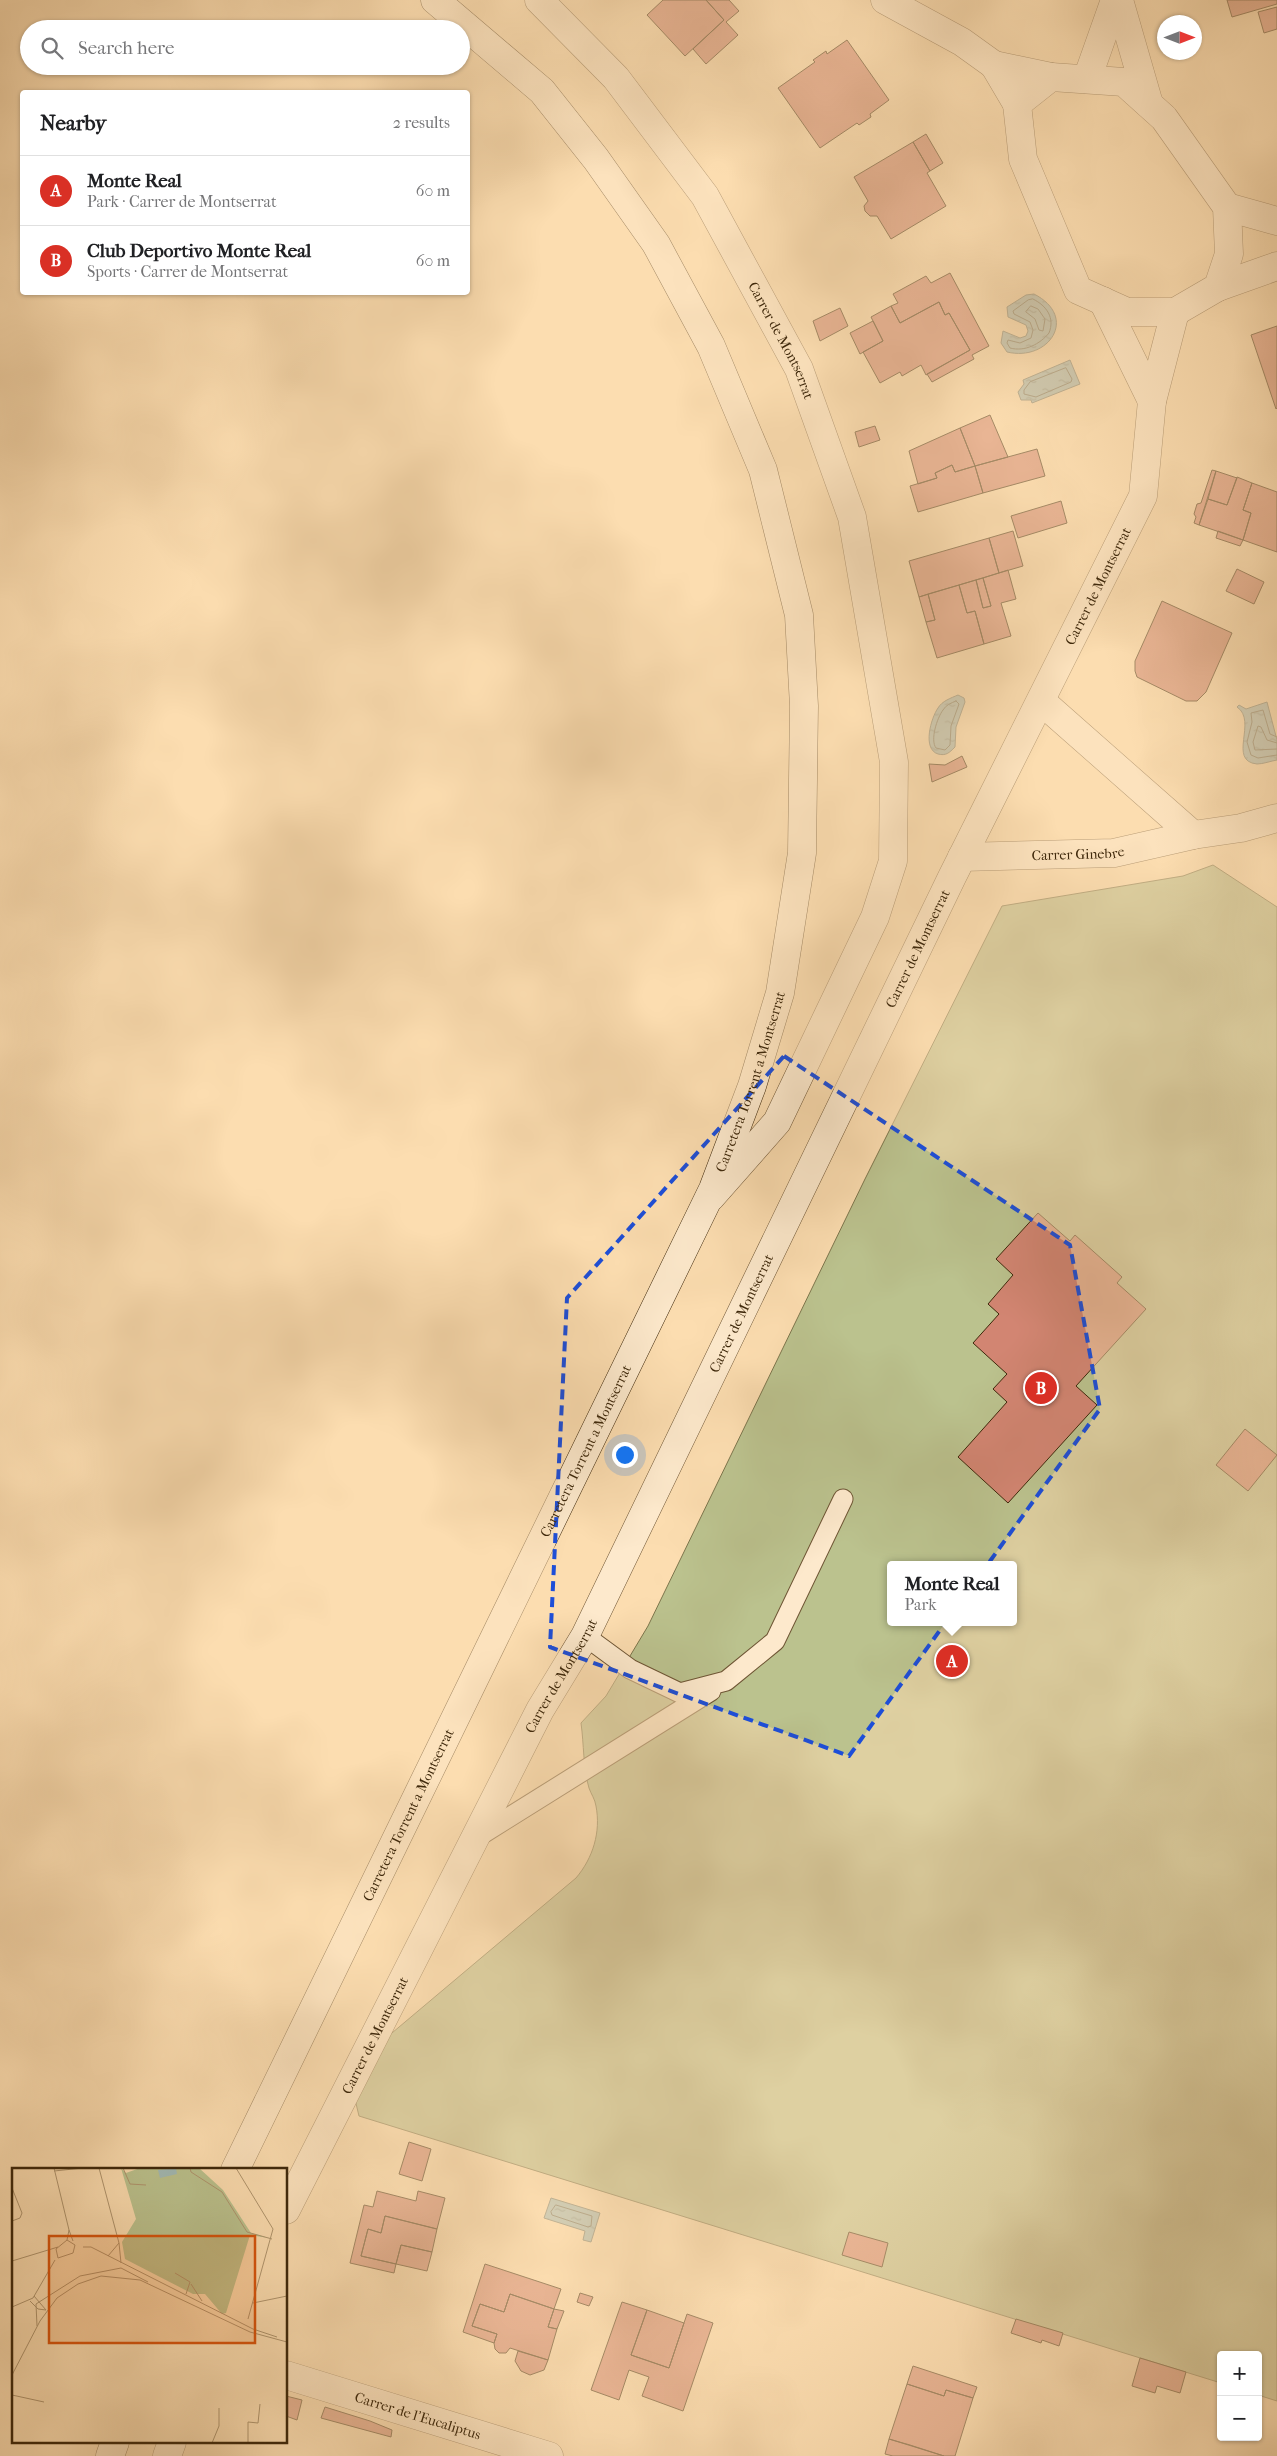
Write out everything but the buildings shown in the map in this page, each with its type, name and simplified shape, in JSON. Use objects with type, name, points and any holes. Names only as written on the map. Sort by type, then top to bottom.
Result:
[{"type":"street","name":"Carretera Torrent a Montserrat","points":[[435,0],[459,20]]},
{"type":"street","name":"Carrer de Montserrat","points":[[539,0],[616,78],[705,196],[799,369],[852,517],[894,762],[893,861],[875,917],[777,1122],[707,1202]]},
{"type":"street","points":[[885,0],[962,42],[994,65],[1017,104],[1023,159],[1078,290],[1127,312],[1175,312],[1218,287],[1277,266]]},
{"type":"street","points":[[1087,79],[1115,0]]},
{"type":"street","points":[[1119,0],[1149,104]]},
{"type":"street","name":"Carretera Torrent a Montserrat","points":[[236,2168],[707,1202],[752,1086],[780,993],[802,853],[804,706],[799,615],[763,470],[711,346],[656,244],[596,159],[542,91],[470,30]]},
{"type":"street","points":[[994,65],[1051,77],[1124,82],[1164,118],[1227,208],[1229,254],[1218,287]]},
{"type":"street","points":[[1017,104],[1051,77]]},
{"type":"street","points":[[1227,208],[1277,221]]},
{"type":"street","points":[[1103,301],[1152,401]]},
{"type":"street","name":"Carrer de Montserrat","points":[[288,2206],[540,1710],[585,1636],[962,857],[1142,496],[1152,401],[1175,312]]},
{"type":"street","points":[[1041,701],[1193,835]]},
{"type":"street","name":"Carrer Ginebre","points":[[962,857],[1114,853],[1193,835],[1241,828],[1277,818]]},
{"type":"street","name":"Carrer de l'Eucaliptus","points":[[288,2376],[476,2444],[549,2456]]},
{"type":"street","points":[[110,2456],[114,2444]]},
{"type":"street","points":[[167,2456],[171,2444]]},
{"type":"lane","points":[[474,1838],[726,1681],[775,1641],[843,1499]]},
{"type":"lane","points":[[585,1636],[630,1669],[680,1693],[726,1681]]},
{"type":"highlighted area","points":[[784,1056],[1070,1245],[1100,1409],[849,1756],[550,1647],[567,1298]]},
{"type":"green space","points":[[1213,865],[1277,907],[1277,2401],[1262,2396],[1262,2351],[1217,2351],[1217,2382],[359,2116],[348,2070],[576,1878],[587,1862],[596,1835],[597,1816],[586,1772],[581,1723],[606,1696],[648,1626],[865,1179],[1002,906],[1183,876]]},
{"type":"water","points":[[1034,294],[1047,304],[1055,314],[1056,325],[1053,335],[1046,344],[1035,350],[1022,353],[1007,352],[1001,343],[1003,331],[1020,338],[1026,336],[1028,331],[1026,325],[1008,317],[1007,307],[1026,295]]},
{"type":"water","points":[[1070,360],[1080,384],[1032,403],[1031,400],[1021,400],[1018,392],[1024,384],[1023,380]]},
{"type":"water","points":[[958,695],[964,698],[965,702],[956,727],[955,747],[947,754],[938,754],[933,751],[929,740],[933,719],[942,703]]},
{"type":"water","points":[[1267,702],[1277,740],[1277,760],[1257,764],[1248,761],[1244,756],[1245,721],[1243,713],[1237,707],[1239,705],[1246,709]]},
{"type":"water","points":[[551,2198],[600,2213],[591,2242],[583,2240],[585,2231],[544,2218]]},
{"type":"place","name":"Club Deportivo Monte Real","points":[[1041,1388]]},
{"type":"place","name":"Monte Real","points":[[952,1661]]}]
